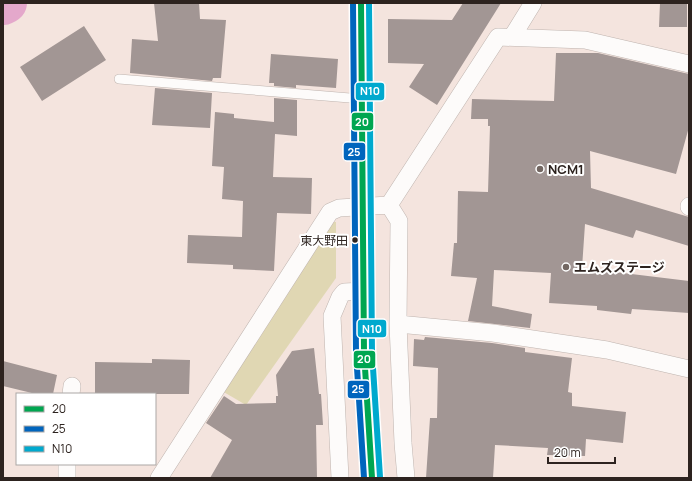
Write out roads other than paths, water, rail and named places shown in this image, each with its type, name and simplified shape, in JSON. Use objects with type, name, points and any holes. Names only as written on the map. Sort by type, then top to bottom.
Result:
[{"type":"main road","points":[[361,3],[364,352],[372,478]]},
{"type":"street","points":[[512,37],[533,3]]},
{"type":"street","points":[[389,205],[498,37],[585,40],[689,64]]},
{"type":"street","points":[[159,478],[330,212],[339,208],[389,205]]},
{"type":"street","points":[[389,205],[400,221],[398,324],[406,478]]},
{"type":"street","points":[[340,478],[332,316],[340,297],[344,292],[364,291]]},
{"type":"street","points":[[398,324],[493,333],[599,348],[689,369]]},
{"type":"street","points":[[66,465],[67,478]]},
{"type":"lane","points":[[118,79],[362,99]]},
{"type":"waterway","points":[[3,5],[7,3]]},
{"type":"place","name":"NCM1","points":[[540,169]]},
{"type":"place","name":"東大野田","points":[[355,240]]},
{"type":"place","name":"エムズステージ","points":[[566,267]]}]
